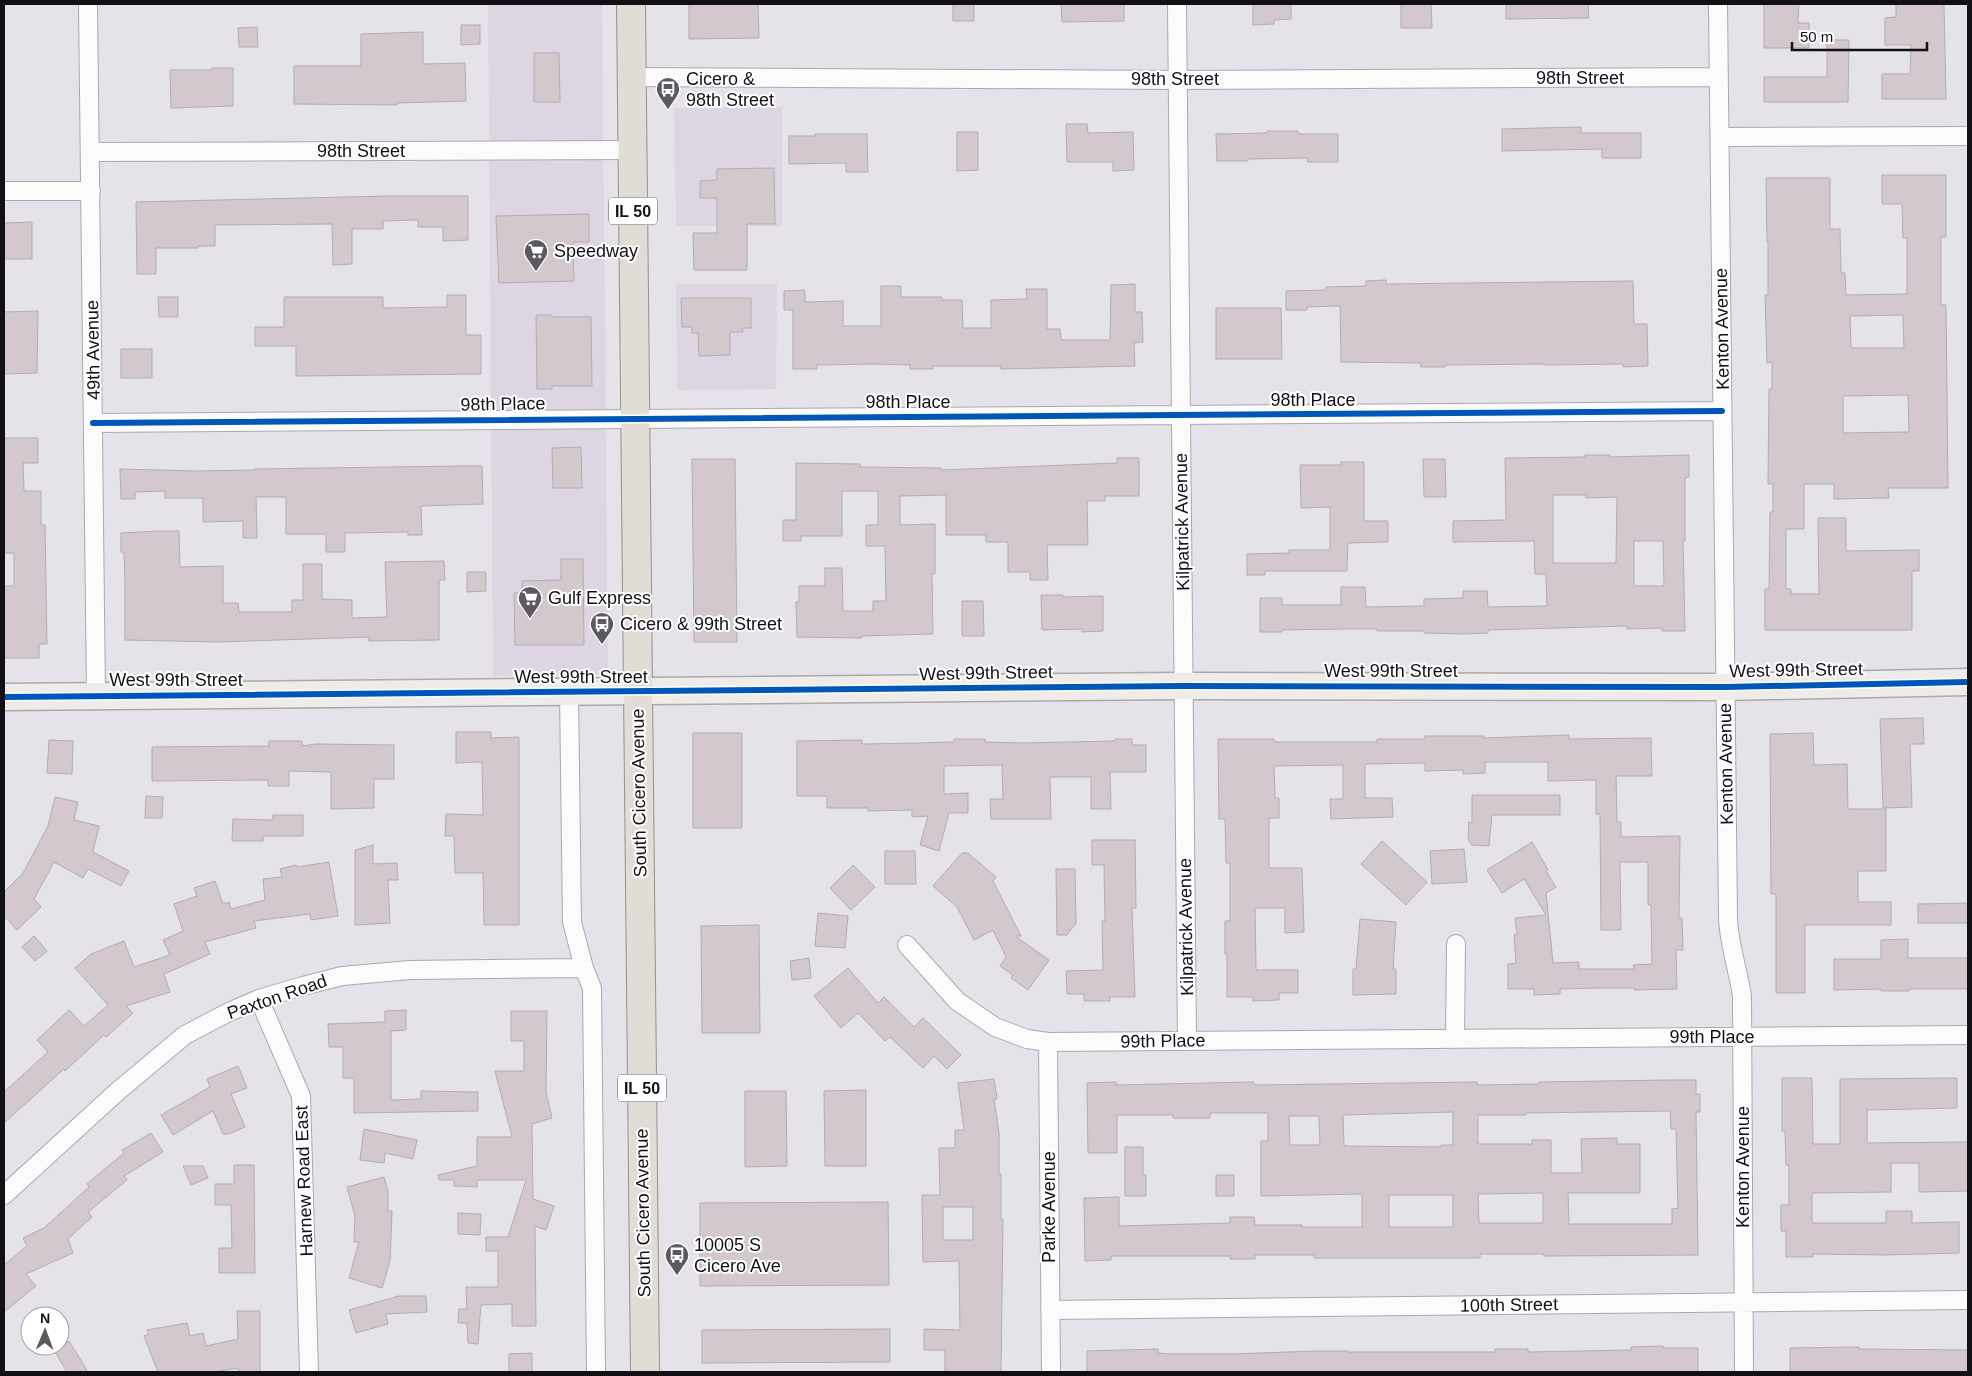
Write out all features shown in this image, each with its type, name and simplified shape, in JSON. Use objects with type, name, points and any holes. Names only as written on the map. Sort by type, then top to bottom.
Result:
[{"type":"main road","name":"South Cicero Avenue","points":[[631,4],[644,1372]]},
{"type":"street","name":"49th Avenue","points":[[88,4],[96,696]]},
{"type":"street","name":"Kilpatrick Avenue","points":[[1177,4],[1186,1040]]},
{"type":"street","name":"Kenton Avenue","points":[[1718,4],[1728,918],[1729,939],[1739,976],[1742,996],[1744,1372]]},
{"type":"street","name":"98th Street","points":[[631,77],[1177,80],[1719,77]]},
{"type":"street","points":[[1720,137],[1968,136]]},
{"type":"street","name":"98th Street","points":[[90,152],[632,150]]},
{"type":"street","points":[[4,191],[90,190]]},
{"type":"street","name":"98th Place","points":[[93,423],[1722,411]]},
{"type":"street","name":"West 99th Street","points":[[4,697],[1183,686],[1725,686],[1968,682]]},
{"type":"street","points":[[569,692],[572,922],[584,968],[592,988],[596,1372]]},
{"type":"street","points":[[1455,1039],[1456,944]]},
{"type":"street","name":"99th Place","points":[[907,945],[957,1001],[995,1027],[1027,1039],[1048,1042],[1968,1035]]},
{"type":"street","name":"Paxton Road","points":[[4,1195],[118,1091],[185,1035],[259,999],[342,976],[410,970],[584,968]]},
{"type":"street","name":"Harnew Road East","points":[[259,999],[301,1096],[309,1372]]},
{"type":"street","name":"Parke Avenue","points":[[1048,1042],[1050,1372]]},
{"type":"street","name":"100th Street","points":[[1050,1310],[1968,1300]]},
{"type":"shaded area","points":[[488,4],[602,4],[608,667],[606,672],[599,675],[493,676]]},
{"type":"shaded area","points":[[782,107],[782,226],[676,226],[674,108]]},
{"type":"shaded area","points":[[676,284],[777,284],[776,389],[677,390]]},
{"type":"building","points":[[689,4],[758,4],[759,38],[689,39]]},
{"type":"building","points":[[953,4],[974,4],[974,21],[953,21]]},
{"type":"building","points":[[1061,4],[1124,4],[1124,21],[1062,22]]},
{"type":"building","points":[[1253,4],[1291,4],[1291,19],[1274,20],[1274,24],[1253,25]]},
{"type":"building","points":[[1401,4],[1431,4],[1432,28],[1401,28]]},
{"type":"building","points":[[1506,4],[1588,4],[1589,18],[1506,19]]},
{"type":"building","points":[[1764,4],[1799,4],[1798,23],[1809,23],[1809,48],[1764,48]]},
{"type":"building","points":[[1896,4],[1944,4],[1946,99],[1882,99],[1882,74],[1910,74],[1911,45],[1885,45],[1885,18],[1896,17]]},
{"type":"building","points":[[461,25],[480,25],[480,44],[461,45]]},
{"type":"building","points":[[257,27],[258,47],[239,47],[238,28]]},
{"type":"building","points":[[423,32],[423,64],[465,63],[466,101],[397,103],[397,105],[294,104],[294,66],[361,66],[361,34]]},
{"type":"building","points":[[1827,40],[1849,40],[1848,102],[1764,102],[1764,77],[1827,77]]},
{"type":"building","points":[[534,53],[559,53],[560,102],[534,102]]},
{"type":"building","points":[[212,68],[233,68],[233,106],[171,108],[170,70],[212,70]]},
{"type":"building","points":[[1066,124],[1087,124],[1088,133],[1133,132],[1134,170],[1113,171],[1113,162],[1067,162]]},
{"type":"building","points":[[1581,127],[1581,133],[1641,133],[1641,158],[1602,158],[1602,149],[1502,151],[1502,129]]},
{"type":"building","points":[[1267,131],[1298,131],[1298,134],[1338,134],[1338,162],[1308,162],[1307,158],[1217,161],[1216,134],[1267,133]]},
{"type":"building","points":[[957,132],[978,132],[978,170],[957,171]]},
{"type":"building","points":[[815,134],[867,134],[868,172],[846,172],[846,163],[789,164],[789,136],[815,136]]},
{"type":"building","points":[[774,168],[775,224],[747,224],[747,270],[694,270],[693,233],[717,233],[717,198],[700,198],[700,181],[717,180],[717,169]]},
{"type":"building","points":[[1882,175],[1946,175],[1946,237],[1941,237],[1941,305],[1946,305],[1948,488],[1888,488],[1889,498],[1834,499],[1834,484],[1804,484],[1804,529],[1786,529],[1786,589],[1791,589],[1791,594],[1819,594],[1818,518],[1846,518],[1846,551],[1919,550],[1919,571],[1912,571],[1912,630],[1765,630],[1765,589],[1769,589],[1770,512],[1773,512],[1773,484],[1768,484],[1769,389],[1772,389],[1772,362],[1767,363],[1765,295],[1768,295],[1768,242],[1766,178],[1830,178],[1830,229],[1840,229],[1841,273],[1845,273],[1846,295],[1907,294],[1907,238],[1903,238],[1902,204],[1882,204]],"holes":[[[1903,315],[1904,348],[1851,348],[1850,316]],[[1908,395],[1909,432],[1843,433],[1843,396]]]},
{"type":"building","points":[[468,196],[468,240],[443,241],[443,227],[418,227],[418,220],[383,221],[383,229],[352,229],[352,264],[333,265],[332,224],[215,225],[215,246],[156,248],[156,274],[137,274],[136,202]]},
{"type":"building","points":[[589,214],[589,242],[573,242],[574,281],[499,283],[496,216]]},
{"type":"building","points":[[32,222],[32,259],[4,259],[4,223]]},
{"type":"building","points":[[1386,280],[1386,284],[1633,281],[1634,324],[1647,324],[1648,366],[1623,367],[1623,364],[1545,364],[1421,367],[1420,363],[1341,362],[1340,306],[1307,307],[1307,310],[1286,310],[1286,291],[1366,286],[1366,281]]},
{"type":"building","points":[[1135,284],[1135,312],[1142,312],[1143,342],[1134,343],[1135,366],[1001,369],[1001,366],[933,366],[933,369],[910,369],[910,365],[876,364],[817,365],[817,369],[793,369],[793,310],[784,310],[784,291],[805,290],[805,302],[843,301],[843,326],[881,326],[881,286],[901,286],[901,297],[942,297],[942,300],[962,300],[963,328],[991,328],[991,300],[1027,299],[1026,289],[1047,289],[1047,329],[1060,329],[1061,340],[1110,340],[1111,285]]},
{"type":"building","points":[[447,295],[466,295],[466,335],[481,335],[481,374],[296,376],[296,346],[255,346],[255,327],[284,327],[284,297],[383,297],[383,308],[447,307]]},
{"type":"building","points":[[158,297],[178,297],[178,317],[159,317]]},
{"type":"building","points":[[681,298],[751,298],[751,328],[742,328],[743,332],[730,332],[730,355],[699,356],[698,333],[692,333],[692,327],[682,327]]},
{"type":"building","points":[[1216,308],[1281,308],[1282,359],[1216,359]]},
{"type":"building","points":[[38,311],[37,373],[4,374],[4,312]]},
{"type":"building","points":[[536,315],[591,317],[592,386],[552,386],[552,389],[537,389]]},
{"type":"building","points":[[121,349],[152,349],[152,378],[121,378]]},
{"type":"building","points":[[4,438],[38,438],[38,463],[23,463],[24,491],[41,491],[41,525],[45,525],[47,644],[39,644],[39,658],[4,658],[4,586],[14,586],[14,553],[4,553]]},
{"type":"building","points":[[581,447],[582,488],[553,488],[552,448]]},
{"type":"building","points":[[1585,455],[1610,455],[1610,457],[1689,455],[1689,477],[1685,478],[1685,541],[1683,541],[1685,631],[1662,631],[1662,628],[1627,629],[1627,626],[1488,630],[1488,633],[1463,634],[1424,633],[1424,631],[1377,631],[1377,629],[1260,632],[1260,598],[1282,598],[1282,605],[1341,605],[1341,587],[1365,587],[1366,607],[1424,606],[1424,599],[1463,598],[1463,591],[1487,591],[1488,607],[1547,606],[1546,574],[1535,574],[1534,541],[1453,542],[1453,521],[1506,520],[1505,458],[1585,457]],"holes":[[[1553,495],[1586,495],[1586,498],[1617,497],[1616,563],[1553,563]],[[1634,541],[1663,541],[1664,586],[1634,586]]]},
{"type":"building","points":[[1117,458],[1139,458],[1139,496],[1105,496],[1105,501],[1087,501],[1088,545],[1047,545],[1048,580],[1030,580],[1030,572],[1008,572],[1008,542],[986,542],[986,535],[946,535],[946,495],[900,496],[900,525],[935,524],[935,574],[932,574],[933,634],[862,636],[862,638],[797,637],[796,602],[799,602],[799,586],[825,586],[825,568],[842,568],[843,611],[873,611],[873,601],[886,601],[885,546],[866,546],[866,525],[878,525],[878,491],[842,491],[842,536],[801,536],[801,541],[783,541],[783,520],[796,520],[796,463],[860,464],[860,467],[941,468],[941,470],[1117,463]]},
{"type":"building","points":[[692,459],[735,459],[737,642],[694,642]]},
{"type":"building","points":[[1423,459],[1445,459],[1446,497],[1424,497]]},
{"type":"building","points":[[1341,462],[1364,462],[1364,521],[1388,521],[1388,542],[1348,543],[1347,571],[1265,571],[1265,575],[1247,575],[1247,554],[1289,553],[1289,550],[1330,550],[1330,507],[1301,508],[1300,465],[1341,465]]},
{"type":"building","points":[[482,466],[483,504],[421,506],[422,535],[408,535],[408,532],[345,533],[345,552],[326,552],[326,534],[286,534],[286,497],[256,497],[257,538],[243,538],[243,521],[203,522],[203,498],[165,498],[165,491],[135,492],[135,499],[121,499],[120,469],[196,471]]},
{"type":"building","points":[[179,531],[180,567],[223,566],[223,603],[238,603],[239,612],[292,612],[292,600],[303,600],[303,564],[322,564],[322,599],[352,600],[352,618],[387,617],[385,562],[444,561],[445,580],[439,580],[439,640],[369,641],[369,637],[218,642],[125,640],[124,552],[121,552],[121,533]]},
{"type":"building","points":[[561,559],[583,559],[584,645],[515,645],[514,593],[522,593],[522,581],[561,580]]},
{"type":"building","points":[[467,572],[486,572],[486,591],[467,592]]},
{"type":"building","points":[[1041,595],[1063,595],[1063,597],[1103,596],[1103,631],[1082,632],[1082,629],[1042,630]]},
{"type":"building","points":[[962,601],[983,601],[984,636],[962,636]]},
{"type":"building","points":[[1923,718],[1924,744],[1910,744],[1912,807],[1883,808],[1880,719]]},
{"type":"building","points":[[456,732],[491,732],[491,738],[519,737],[519,925],[484,925],[483,873],[455,873],[454,836],[445,836],[446,814],[483,815],[482,762],[456,763]]},
{"type":"building","points":[[693,733],[742,733],[742,828],[693,828]]},
{"type":"building","points":[[1813,733],[1814,765],[1847,764],[1848,809],[1886,809],[1886,871],[1858,871],[1858,902],[1891,902],[1891,925],[1805,925],[1805,993],[1776,993],[1776,894],[1771,894],[1770,734]]},
{"type":"building","points":[[1569,735],[1569,739],[1651,738],[1652,776],[1616,776],[1617,822],[1621,822],[1621,837],[1680,836],[1679,918],[1682,918],[1683,950],[1676,950],[1677,989],[1560,989],[1560,994],[1534,995],[1534,989],[1508,989],[1508,964],[1516,963],[1514,935],[1517,934],[1515,918],[1546,915],[1524,879],[1502,893],[1487,870],[1532,842],[1556,887],[1546,893],[1553,963],[1579,962],[1579,969],[1634,969],[1633,965],[1652,964],[1651,905],[1648,905],[1648,862],[1620,862],[1621,930],[1601,930],[1600,814],[1596,814],[1596,780],[1548,781],[1548,762],[1485,762],[1485,773],[1463,774],[1463,770],[1425,771],[1425,763],[1365,764],[1365,798],[1392,798],[1393,817],[1331,819],[1330,799],[1343,799],[1343,765],[1274,766],[1275,798],[1279,798],[1279,818],[1269,818],[1269,868],[1302,868],[1304,932],[1285,933],[1285,908],[1255,908],[1256,970],[1298,970],[1298,993],[1279,993],[1279,1000],[1253,1001],[1253,997],[1227,997],[1225,921],[1230,921],[1230,863],[1226,863],[1225,819],[1219,819],[1218,739],[1274,739],[1274,742],[1377,742],[1377,739],[1425,739],[1425,736],[1484,736],[1484,738]]},
{"type":"building","points":[[954,739],[985,739],[985,742],[1023,743],[1132,739],[1132,745],[1146,745],[1146,772],[1110,772],[1111,809],[1091,809],[1091,777],[1050,777],[1051,819],[991,819],[990,799],[1003,799],[1002,765],[944,766],[944,794],[968,793],[968,813],[949,813],[939,851],[920,845],[928,816],[912,817],[912,810],[868,811],[868,808],[827,808],[827,796],[797,796],[797,741],[862,740],[862,744],[954,742]]},
{"type":"building","points":[[49,740],[73,741],[72,774],[47,773]]},
{"type":"building","points":[[269,741],[302,741],[302,746],[316,744],[394,745],[394,779],[374,779],[374,808],[331,809],[331,772],[289,771],[289,786],[268,786],[268,780],[152,781],[152,747],[269,746]]},
{"type":"building","points":[[1472,795],[1560,795],[1560,815],[1492,815],[1489,846],[1472,845],[1468,839],[1469,822],[1472,823]]},
{"type":"building","points":[[146,796],[163,797],[162,818],[145,818]]},
{"type":"building","points":[[55,797],[78,802],[74,820],[99,826],[93,852],[129,871],[121,886],[88,869],[83,878],[54,862],[34,899],[41,907],[17,930],[4,916],[4,892],[23,873],[48,826]]},
{"type":"building","points":[[273,815],[303,815],[303,836],[263,836],[263,841],[232,841],[233,819],[273,820]]},
{"type":"building","points":[[1092,840],[1135,840],[1136,908],[1132,908],[1135,997],[1110,997],[1110,1001],[1084,1001],[1084,994],[1067,994],[1066,971],[1103,970],[1102,921],[1105,921],[1104,865],[1092,865]]},
{"type":"building","points":[[1382,841],[1427,882],[1406,905],[1361,864]]},
{"type":"building","points":[[373,845],[373,864],[397,863],[398,880],[388,880],[390,923],[355,925],[355,850]]},
{"type":"building","points":[[1464,849],[1467,882],[1432,884],[1430,851]]},
{"type":"building","points":[[885,851],[915,851],[916,884],[885,884]]},
{"type":"building","points":[[962,853],[968,853],[996,877],[993,881],[1021,936],[1015,936],[1049,960],[1028,990],[1011,978],[1013,975],[1000,966],[1006,957],[993,930],[974,940],[957,907],[933,886]]},
{"type":"building","points":[[329,862],[338,916],[311,920],[310,914],[254,921],[256,928],[205,942],[210,954],[164,974],[170,992],[126,1006],[133,1013],[106,1037],[104,1035],[65,1071],[64,1069],[4,1123],[4,1092],[48,1052],[37,1040],[69,1010],[84,1026],[108,1005],[75,968],[91,954],[124,941],[134,967],[170,955],[163,940],[183,931],[174,904],[197,896],[194,888],[215,881],[223,904],[229,902],[231,909],[265,900],[263,879],[282,877],[280,869],[296,865],[297,867]]},
{"type":"building","points":[[853,865],[875,887],[851,910],[830,888]]},
{"type":"building","points":[[1056,869],[1075,869],[1076,923],[1067,935],[1057,935]]},
{"type":"building","points":[[1968,903],[1968,923],[1918,923],[1918,904]]},
{"type":"building","points":[[818,913],[848,916],[845,948],[815,946]]},
{"type":"building","points":[[1360,919],[1396,922],[1393,969],[1396,969],[1396,994],[1353,995],[1353,969],[1356,969]]},
{"type":"building","points":[[759,925],[760,1033],[702,1033],[701,926]]},
{"type":"building","points":[[34,936],[47,951],[35,961],[22,947]]},
{"type":"building","points":[[1908,939],[1908,958],[1968,958],[1968,989],[1909,989],[1909,991],[1881,991],[1881,989],[1834,990],[1834,959],[1881,959],[1881,940]]},
{"type":"building","points":[[809,958],[811,978],[792,980],[790,961]]},
{"type":"building","points":[[848,968],[878,1003],[884,997],[914,1027],[923,1018],[961,1055],[947,1069],[934,1056],[923,1068],[890,1037],[885,1041],[858,1013],[841,1028],[814,996]]},
{"type":"building","points":[[406,1010],[406,1030],[391,1031],[391,1100],[421,1099],[421,1091],[478,1092],[478,1111],[354,1113],[354,1078],[343,1078],[343,1047],[329,1047],[328,1024],[385,1022],[385,1011]]},
{"type":"building","points":[[511,1011],[547,1011],[546,1092],[552,1118],[532,1124],[533,1199],[554,1206],[546,1230],[535,1226],[536,1326],[512,1326],[512,1304],[481,1305],[478,1344],[468,1343],[467,1323],[458,1323],[459,1309],[467,1309],[466,1287],[498,1287],[498,1251],[486,1251],[486,1237],[508,1237],[526,1180],[477,1180],[477,1187],[454,1186],[454,1180],[439,1180],[438,1175],[477,1166],[477,1137],[512,1137],[495,1071],[524,1071],[524,1041],[511,1041]]},
{"type":"building","points":[[238,1066],[247,1088],[231,1094],[245,1127],[229,1134],[223,1134],[213,1111],[173,1135],[161,1115],[210,1087],[207,1079]]},
{"type":"building","points":[[1782,1078],[1812,1078],[1813,1144],[1840,1144],[1840,1079],[1957,1078],[1957,1108],[1867,1110],[1867,1143],[1968,1142],[1968,1191],[1919,1192],[1919,1163],[1891,1163],[1891,1192],[1812,1193],[1812,1223],[1886,1223],[1886,1211],[1912,1211],[1912,1223],[1959,1222],[1959,1253],[1813,1254],[1813,1257],[1786,1257],[1786,1231],[1781,1231],[1781,1205],[1789,1205],[1789,1165],[1786,1165],[1785,1131],[1782,1131]]},
{"type":"building","points":[[994,1079],[997,1099],[994,1099],[999,1133],[1001,1219],[1003,1219],[1001,1372],[945,1372],[945,1350],[924,1350],[924,1329],[960,1330],[959,1261],[923,1262],[922,1195],[940,1195],[939,1148],[955,1148],[955,1130],[964,1130],[958,1083]],"holes":[[[943,1207],[973,1207],[973,1240],[943,1240]]]},
{"type":"building","points":[[1696,1080],[1696,1094],[1700,1094],[1700,1112],[1696,1112],[1698,1255],[1544,1256],[1544,1254],[1480,1254],[1480,1258],[1314,1258],[1314,1255],[1255,1255],[1255,1259],[1230,1259],[1230,1256],[1111,1256],[1111,1260],[1085,1261],[1084,1198],[1119,1197],[1119,1226],[1230,1223],[1230,1217],[1254,1217],[1255,1225],[1362,1227],[1362,1194],[1261,1196],[1261,1141],[1268,1141],[1268,1113],[1210,1113],[1210,1118],[1173,1118],[1173,1115],[1117,1115],[1117,1153],[1088,1153],[1087,1083],[1116,1082],[1116,1085],[1254,1082],[1254,1085],[1477,1082],[1477,1085],[1539,1084],[1539,1082]],"holes":[[[1670,1111],[1671,1129],[1676,1129],[1678,1208],[1672,1209],[1672,1224],[1569,1224],[1568,1193],[1640,1193],[1640,1144],[1617,1144],[1617,1138],[1581,1139],[1582,1173],[1551,1173],[1551,1140],[1532,1140],[1532,1144],[1478,1144],[1478,1115],[1526,1115],[1526,1113]],[[1453,1112],[1453,1145],[1441,1145],[1441,1147],[1344,1146],[1343,1115]],[[1289,1116],[1319,1116],[1320,1145],[1290,1145]],[[1543,1193],[1543,1223],[1479,1223],[1478,1194]],[[1389,1195],[1453,1195],[1453,1227],[1389,1227]]]},
{"type":"building","points":[[866,1090],[866,1166],[825,1166],[824,1091]]},
{"type":"building","points":[[745,1091],[786,1091],[787,1166],[745,1167]]},
{"type":"building","points":[[364,1129],[417,1140],[413,1159],[385,1153],[384,1163],[360,1160]]},
{"type":"building","points":[[151,1133],[163,1152],[124,1176],[127,1180],[88,1212],[92,1217],[68,1239],[73,1253],[26,1274],[36,1286],[4,1312],[4,1265],[27,1246],[23,1238],[44,1228],[89,1187],[87,1184],[124,1153],[122,1150]]},
{"type":"building","points":[[1125,1147],[1143,1147],[1143,1175],[1146,1175],[1146,1196],[1125,1196]]},
{"type":"building","points":[[234,1165],[254,1165],[255,1273],[219,1273],[219,1248],[232,1248],[231,1205],[215,1205],[215,1184],[234,1184]]},
{"type":"building","points":[[183,1166],[203,1166],[208,1178],[191,1185]]},
{"type":"building","points":[[1216,1175],[1234,1175],[1234,1196],[1216,1196]]},
{"type":"building","points":[[384,1177],[388,1192],[388,1211],[392,1211],[390,1261],[382,1288],[349,1278],[359,1242],[354,1242],[355,1216],[347,1187]]},
{"type":"building","points":[[888,1202],[889,1285],[700,1286],[700,1203]]},
{"type":"building","points":[[458,1213],[481,1214],[480,1235],[458,1234]]},
{"type":"building","points":[[399,1296],[426,1296],[427,1312],[386,1314],[388,1324],[356,1333],[349,1310]]},
{"type":"building","points":[[237,1311],[260,1311],[260,1372],[238,1372],[238,1368],[214,1372],[158,1372],[144,1336],[149,1334],[147,1330],[187,1323],[190,1336],[203,1333],[206,1346],[238,1339]]},
{"type":"building","points":[[890,1329],[890,1362],[702,1363],[702,1330]]},
{"type":"building","points":[[70,1343],[88,1372],[67,1372],[58,1356],[70,1356]]},
{"type":"building","points":[[1663,1346],[1663,1348],[1698,1348],[1698,1372],[1087,1372],[1087,1351],[1158,1349],[1158,1353],[1168,1354],[1232,1354],[1316,1351],[1495,1352],[1495,1349],[1528,1349],[1528,1352],[1631,1350],[1631,1347]]},
{"type":"building","points":[[1859,1347],[1859,1349],[1968,1350],[1968,1372],[1790,1372],[1790,1348]]},
{"type":"building","points":[[532,1353],[532,1372],[509,1372],[509,1354]]},
{"type":"cycle path","points":[[93,423],[1722,411]]},
{"type":"cycle path","points":[[4,697],[1183,686],[1725,687],[1968,682]]},
{"type":"place","name":"Cicero & 98th Street","points":[[668,110]]},
{"type":"place","name":"Speedway","points":[[536,272]]},
{"type":"place","name":"Gulf Express","points":[[530,619]]},
{"type":"place","name":"Cicero & 99th Street","points":[[602,645]]},
{"type":"place","name":"10005 S Cicero Ave","points":[[677,1276]]}]
